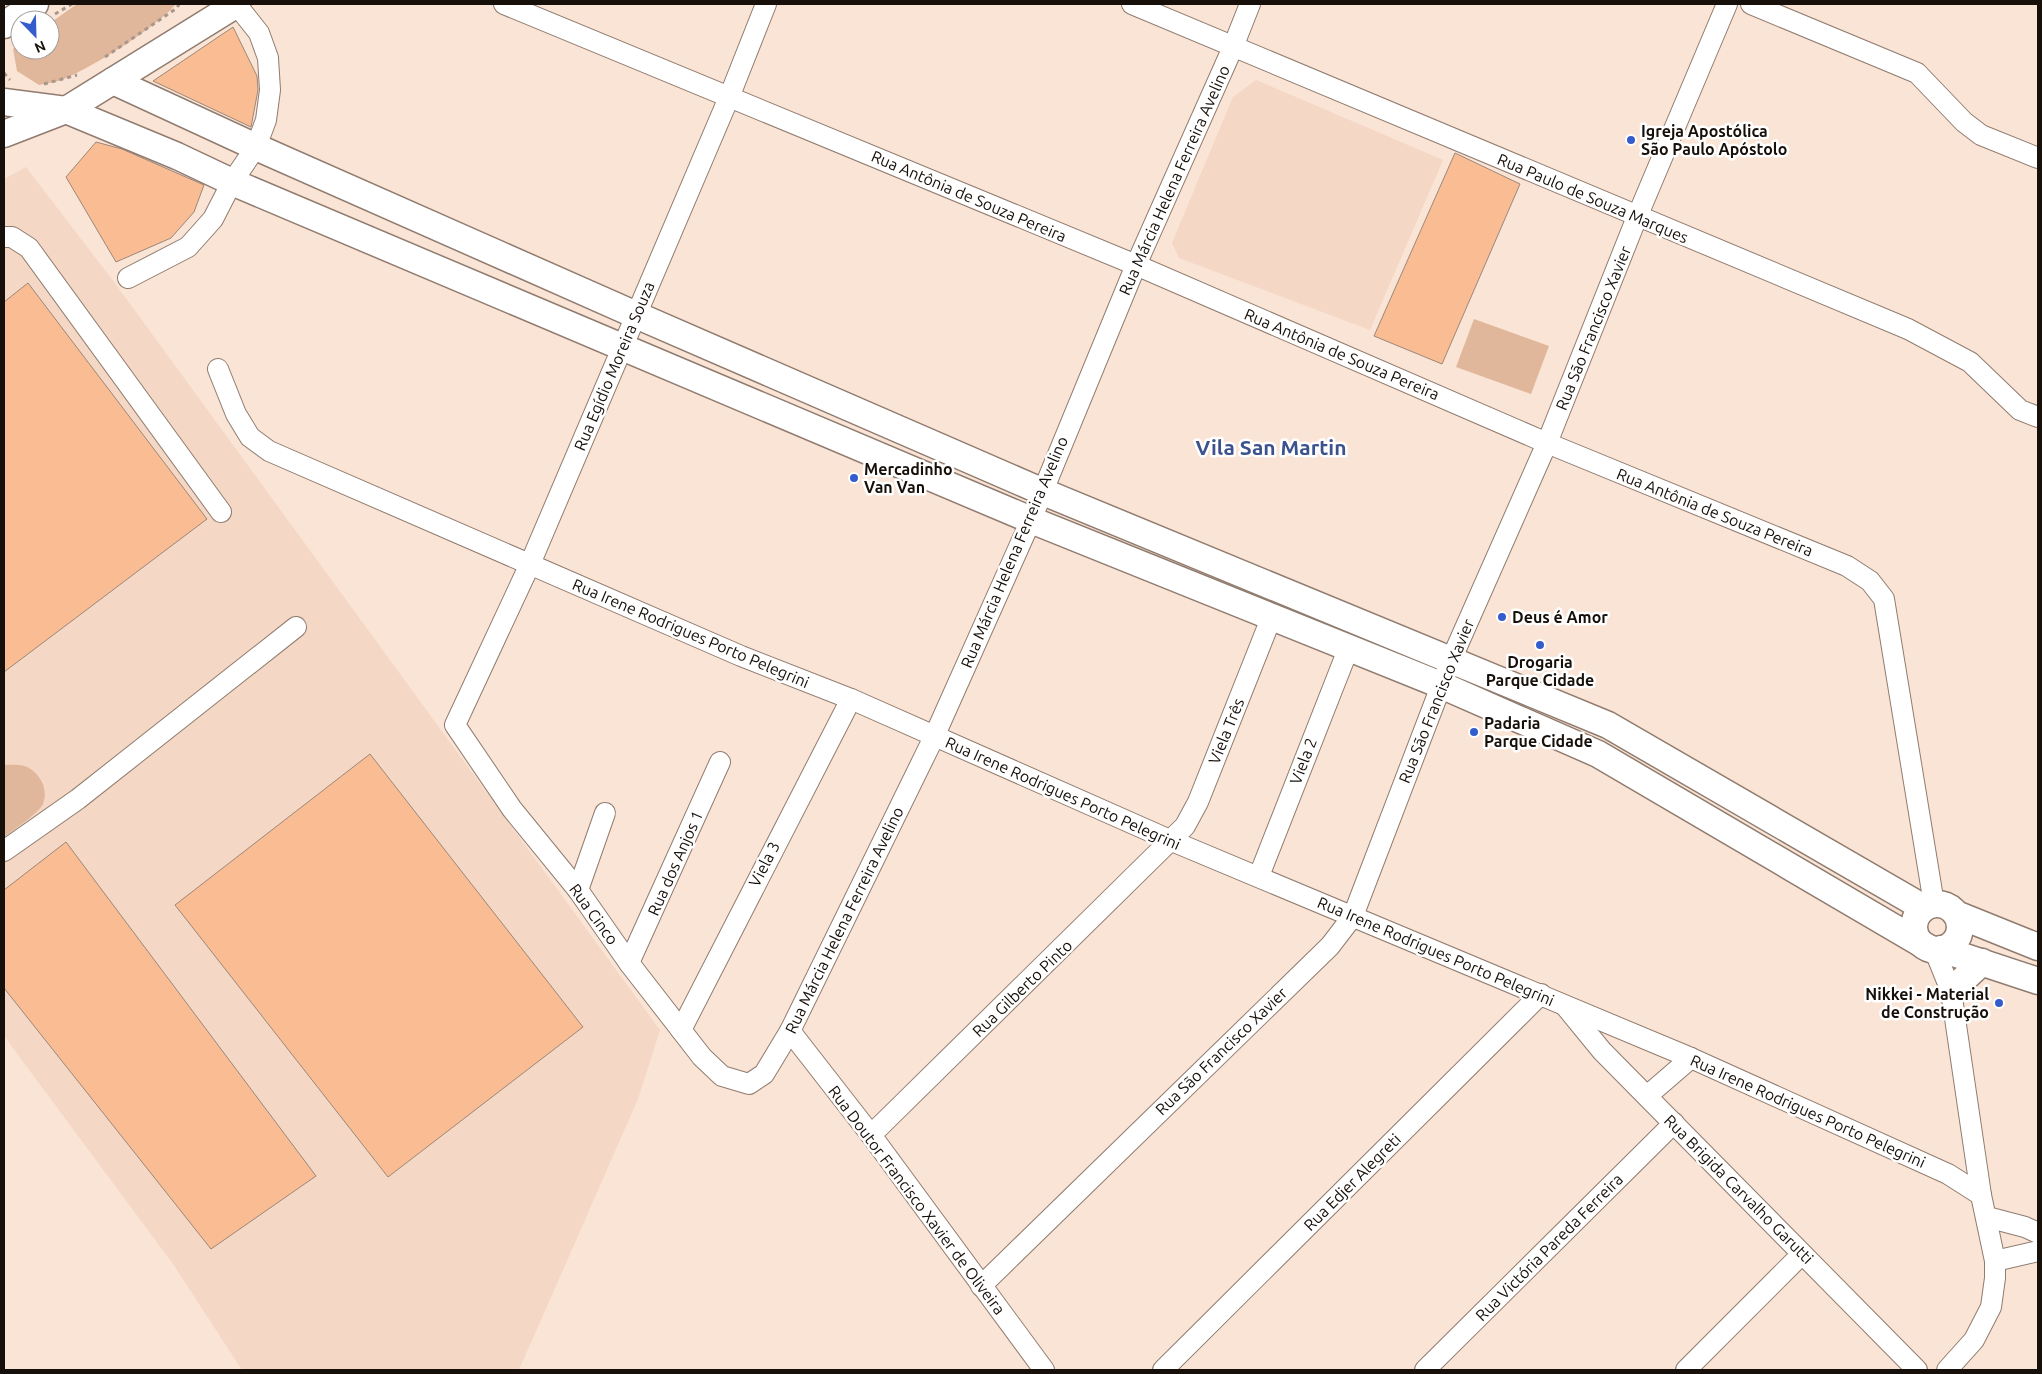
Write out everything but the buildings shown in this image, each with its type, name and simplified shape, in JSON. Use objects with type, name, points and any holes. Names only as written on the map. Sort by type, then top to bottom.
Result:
[{"type":"main road","points":[[4,25],[35,4]]},
{"type":"main road","points":[[4,134],[66,110],[109,69],[199,16],[236,4]]},
{"type":"main road","points":[[7,92],[66,110],[1031,520],[1441,685],[1598,754],[1934,948],[1954,942],[1958,935],[1959,921],[1608,726],[1041,491],[636,315],[256,147],[109,69]]},
{"type":"main road","points":[[2038,947],[1938,909],[1918,913],[1914,928],[1920,942],[1934,948],[2038,981]]},
{"type":"main road","points":[[1950,991],[1982,962]]},
{"type":"street","points":[[128,278],[188,247],[213,219],[232,182],[256,147],[266,120],[270,90],[268,58],[259,32],[236,4]]},
{"type":"street","name":"Rua Antônia de Souza Pereira","points":[[504,4],[730,96],[1136,266],[1547,443],[1847,566],[1870,580],[1884,599],[1938,909]]},
{"type":"street","name":"Rua Egídio Moreira Souza","points":[[455,725],[530,564],[730,96],[766,4]]},
{"type":"street","name":"Rua Paulo de Souza Marques","points":[[1132,4],[1908,329],[1970,362],[2020,410],[2038,417]]},
{"type":"street","name":"Rua Márcia Helena Ferreira Avelino","points":[[749,1084],[764,1074],[790,1031],[934,737],[1031,520],[1041,491],[1136,266],[1234,47],[1250,4]]},
{"type":"street","name":"Rua São Francisco Xavier","points":[[981,1286],[1330,946],[1353,916],[1451,660],[1547,443],[1637,217],[1727,4]]},
{"type":"street","points":[[1751,4],[1918,73],[1964,122],[1981,135],[2038,158]]},
{"type":"street","points":[[4,237],[12,237],[29,248],[221,512]]},
{"type":"street","name":"Rua Irene Rodrigues Porto Pelegrini","points":[[218,369],[236,414],[250,437],[270,451],[741,656],[851,699],[1172,841],[1690,1058],[1948,1174],[1981,1195]]},
{"type":"street","name":"Viela Três","points":[[1172,841],[1185,826],[1198,802],[1272,616]]},
{"type":"street","points":[[4,851],[78,799],[296,627]]},
{"type":"street","name":"Viela 2","points":[[1259,876],[1349,647]]},
{"type":"street","name":"Viela 3","points":[[681,1030],[851,699]]},
{"type":"street","name":"Rua Cinco","points":[[455,725],[512,809],[578,890],[629,963],[702,1057],[722,1076],[749,1084]]},
{"type":"street","name":"Rua dos Anjos 1","points":[[629,963],[720,762]]},
{"type":"street","points":[[578,890],[605,813]]},
{"type":"street","name":"Rua Gilberto Pinto","points":[[871,1135],[1172,841]]},
{"type":"street","points":[[1934,948],[1950,991],[1981,1195],[1995,1261],[1991,1307],[1974,1340],[1947,1370]]},
{"type":"street","name":"Rua Edjer Alegreti","points":[[1163,1370],[1541,994]]},
{"type":"street","name":"Rua Brigida Carvalho Garutti","points":[[1564,1005],[1602,1051],[1918,1370]]},
{"type":"street","name":"Rua Doutor Francisco Xavier de Oliveira","points":[[790,1031],[871,1135],[1044,1370]]},
{"type":"street","points":[[1647,1096],[1690,1058]]},
{"type":"street","name":"Rua Victória Pareda Ferreira","points":[[1425,1370],[1674,1124]]},
{"type":"street","points":[[1948,1174],[1976,1161]]},
{"type":"street","points":[[1987,1217],[2025,1227],[2038,1233]]},
{"type":"street","points":[[1995,1261],[2038,1251]]},
{"type":"street","points":[[1686,1370],[1802,1254]]},
{"type":"path","points":[[60,12],[72,4]]},
{"type":"path","points":[[109,69],[177,8],[179,4]]},
{"type":"path","points":[[4,73],[7,92]]},
{"type":"path","points":[[36,86],[82,74]]},
{"type":"shaded area","points":[[77,4],[176,4],[155,24],[92,65],[63,79],[39,85],[17,71],[15,60],[60,60],[60,16]]},
{"type":"shaded area","points":[[1256,80],[1443,160],[1370,330],[1179,258],[1172,243],[1233,97]]},
{"type":"shaded area","points":[[26,167],[114,282],[660,1030],[638,1099],[519,1370],[242,1370],[173,1264],[4,1036],[4,179]]},
{"type":"shaded area","points":[[1474,319],[1549,346],[1531,394],[1456,367]]},
{"type":"shaded area","points":[[4,765],[22,765],[36,773],[42,782],[45,799],[41,808],[4,837]]},
{"type":"place","name":"Igreja Apostólica São Paulo Apóstolo","points":[[1631,140]]},
{"type":"place","name":"Mercadinho Van Van","points":[[854,478]]},
{"type":"place","name":"Deus é Amor","points":[[1502,617]]},
{"type":"place","name":"Drogaria Parque Cidade","points":[[1540,645]]},
{"type":"place","name":"Padaria Parque Cidade","points":[[1474,732]]},
{"type":"place","name":"Nikkei - Material de Construção","points":[[1999,1003]]},
{"type":"district","name":"Vila San Martin","points":[[1271,448]]}]
